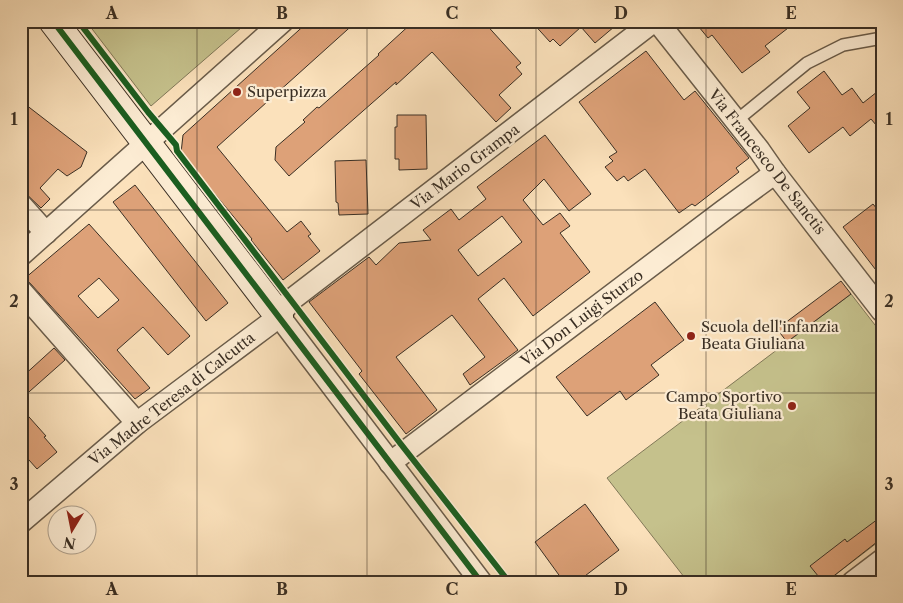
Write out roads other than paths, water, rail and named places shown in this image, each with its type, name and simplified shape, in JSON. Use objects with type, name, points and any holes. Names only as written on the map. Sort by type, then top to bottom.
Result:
[{"type":"street","points":[[53,21],[481,582]]},
{"type":"street","points":[[21,255],[283,21]]},
{"type":"street","name":"Via Francesco De Sanctis","points":[[655,21],[880,305]]},
{"type":"street","name":"Via Mario Grampa","points":[[279,316],[291,300],[655,21]]},
{"type":"street","name":"Via Don Luigi Sturzo","points":[[390,463],[722,211],[775,173]]},
{"type":"street","points":[[21,205],[46,233]]},
{"type":"street","points":[[21,291],[137,423]]},
{"type":"street","name":"Via Madre Teresa di Calcutta","points":[[22,519],[137,423],[279,316]]},
{"type":"street","points":[[853,582],[882,560]]},
{"type":"lane","points":[[736,122],[807,63],[843,45],[882,38]]},
{"type":"place","name":"Superpizza","points":[[237,92]]},
{"type":"place","name":"Scuola dell'infanzia Beata Giuliana","points":[[691,336]]},
{"type":"place","name":"Campo Sportivo Beata Giuliana","points":[[792,406]]}]
